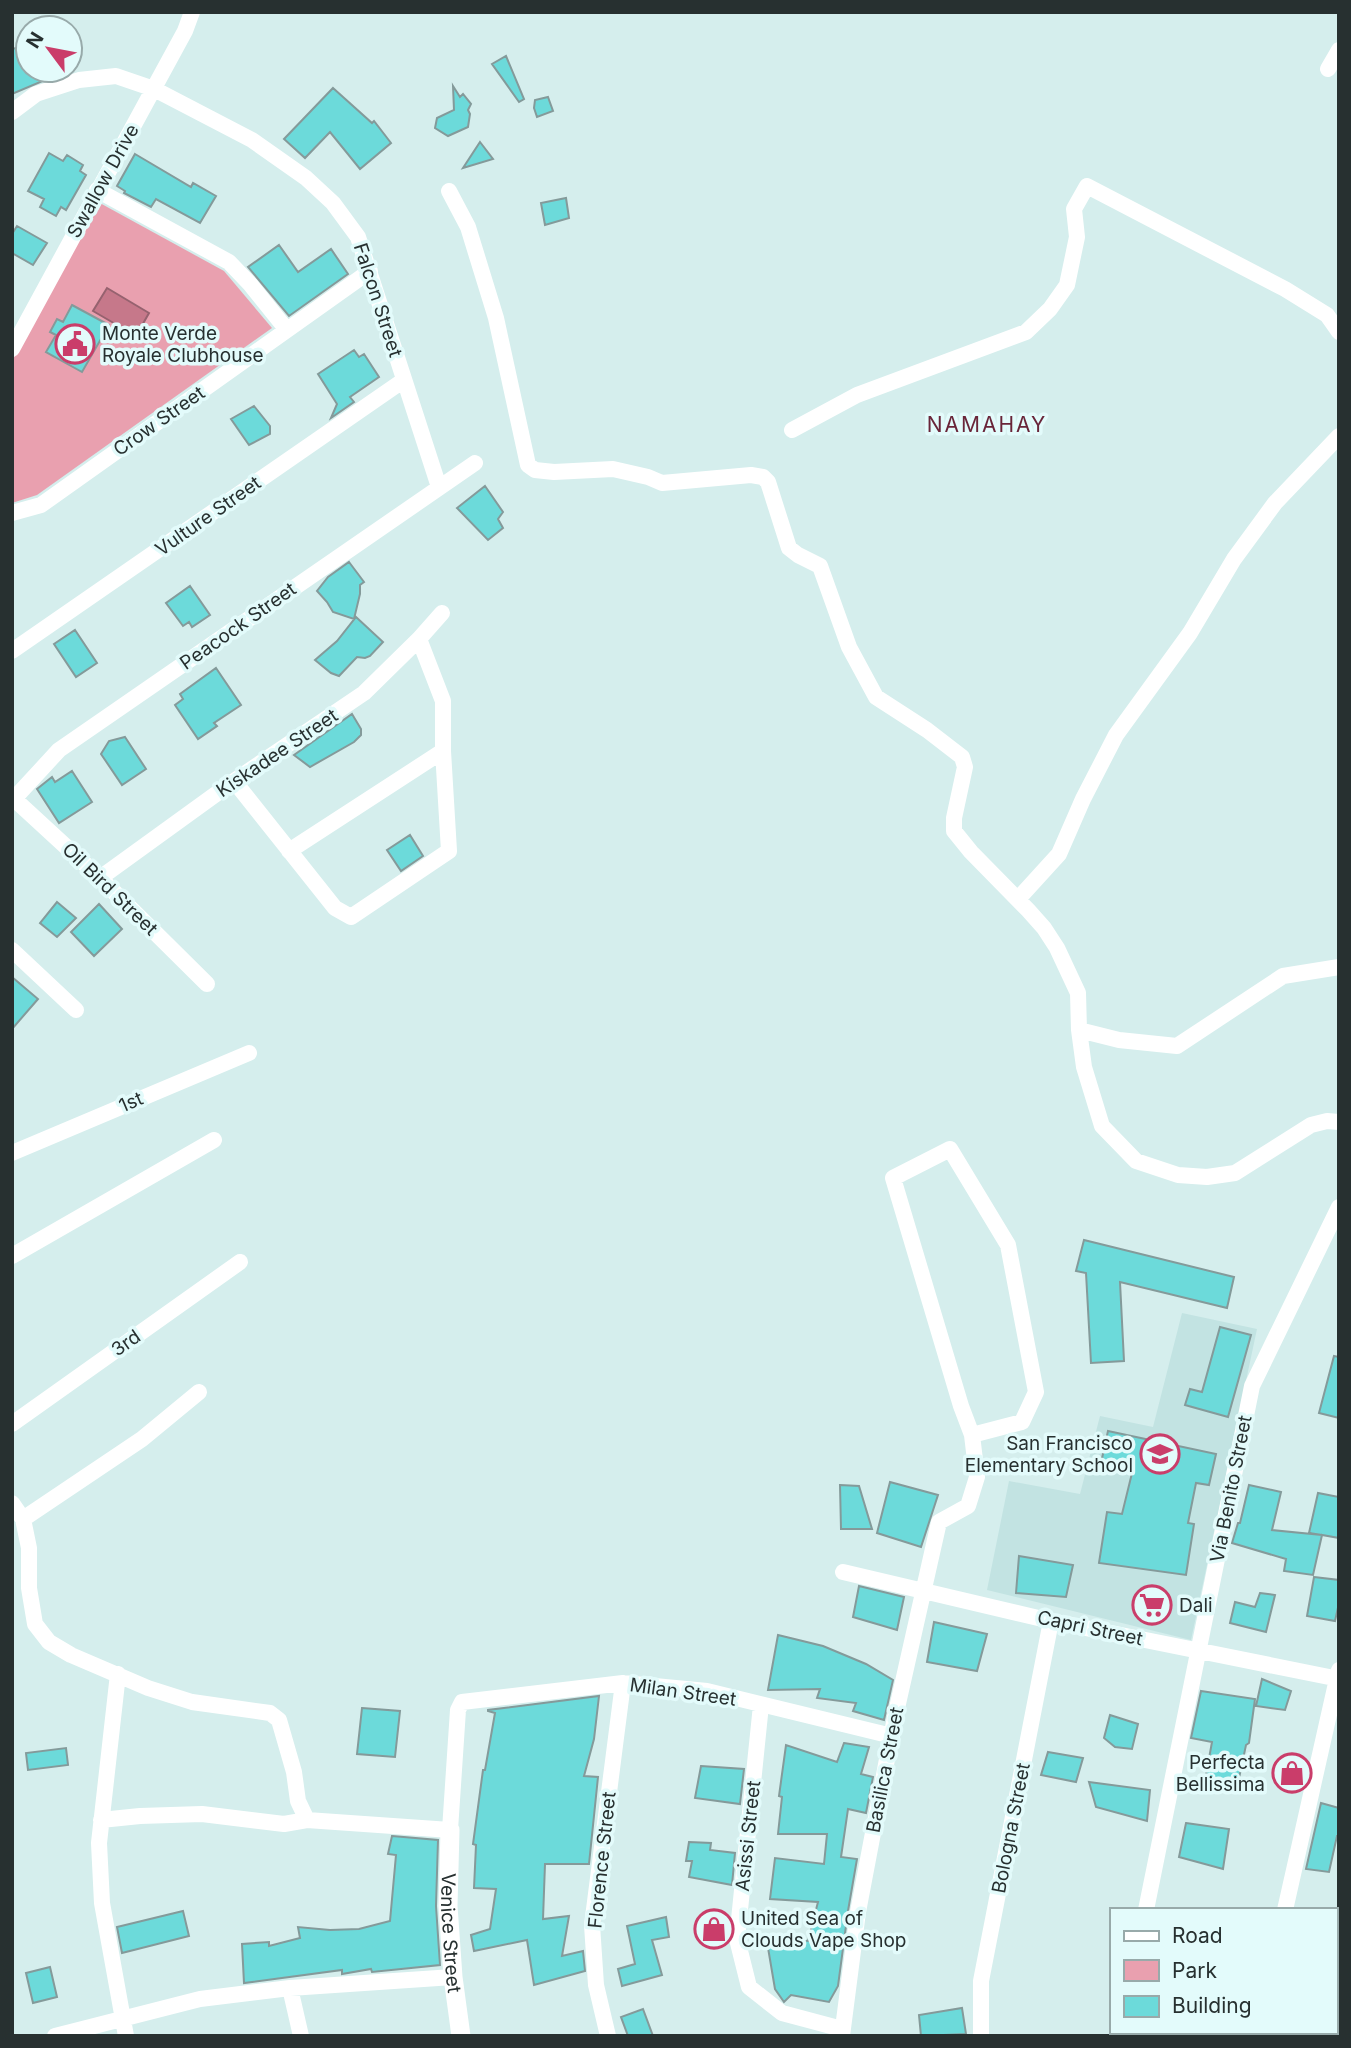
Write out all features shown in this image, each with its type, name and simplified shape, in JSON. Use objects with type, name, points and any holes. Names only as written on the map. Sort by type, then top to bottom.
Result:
[{"type":"street","name":"Swallow Drive","points":[[12,349],[186,30],[192,12]]},
{"type":"street","points":[[1328,69],[1339,50]]},
{"type":"street","name":"Falcon Street","points":[[12,112],[36,94],[79,80],[116,76],[154,89],[252,140],[306,178],[333,203],[358,237],[439,487]]},
{"type":"street","points":[[792,430],[857,395],[1026,332],[1050,309],[1067,285],[1077,237],[1074,209],[1087,186],[1285,289],[1327,315],[1339,332]]},
{"type":"street","points":[[97,190],[229,262],[287,330]]},
{"type":"street","points":[[449,191],[468,227],[496,318],[517,424],[528,464],[535,470],[554,472],[613,469],[662,483],[751,475],[763,477],[768,482],[789,548],[820,566],[849,647],[876,697],[927,730],[962,757],[965,767],[954,818],[954,831],[1044,928],[1079,993],[1079,1030],[1084,1067],[1102,1126],[1136,1161],[1178,1175],[1207,1177],[1235,1173],[1311,1125],[1327,1121],[1339,1122]]},
{"type":"street","name":"Crow Street","points":[[12,513],[41,505],[370,271]]},
{"type":"street","name":"Vulture Street","points":[[12,651],[404,380]]},
{"type":"street","points":[[1018,899],[1059,854],[1116,734],[1190,633],[1234,559],[1275,503],[1339,436]]},
{"type":"street","name":"Peacock Street","points":[[13,799],[59,750],[475,463]]},
{"type":"street","name":"Kiskadee Street","points":[[100,878],[234,781],[364,694],[442,613]]},
{"type":"street","points":[[234,781],[335,908],[351,917],[449,851],[443,701],[419,639]]},
{"type":"street","points":[[289,851],[443,751]]},
{"type":"street","name":"Oil Bird Street","points":[[13,799],[100,878],[207,984]]},
{"type":"street","points":[[12,950],[76,1010]]},
{"type":"street","points":[[1079,1030],[1119,1040],[1177,1046],[1283,976],[1339,967]]},
{"type":"street","name":"1st","points":[[12,1153],[249,1053]]},
{"type":"street","points":[[12,1256],[214,1140]]},
{"type":"street","name":"Basilica Street","points":[[842,2032],[858,1912],[892,1736],[939,1522],[968,1506],[977,1477],[972,1435],[893,1178],[950,1149],[1008,1245],[1036,1392],[1022,1422],[972,1435]]},
{"type":"street","name":"Via Benito Street","points":[[1146,1908],[1252,1386],[1339,1207]]},
{"type":"street","name":"3rd","points":[[12,1424],[240,1262]]},
{"type":"street","points":[[23,1519],[142,1439],[199,1392]]},
{"type":"street","points":[[12,1503],[23,1519],[29,1548],[29,1588],[35,1624],[49,1642],[71,1655],[148,1688],[192,1702],[270,1713],[279,1720],[294,1772],[298,1801],[307,1820]]},
{"type":"street","name":"Capri Street","points":[[843,1572],[1198,1651],[1338,1675]]},
{"type":"street","name":"Bologna Street","points":[[981,2036],[981,1981],[1051,1620]]},
{"type":"street","points":[[118,1674],[99,1843],[102,1903],[125,2028]]},
{"type":"street","points":[[1285,1908],[1338,1675]]},
{"type":"street","name":"Milan Street","points":[[450,1829],[458,1710],[462,1702],[470,1700],[623,1683],[707,1691],[892,1736]]},
{"type":"street","name":"Florence Street","points":[[608,2036],[596,1985],[593,1925],[623,1683]]},
{"type":"street","name":"Asissi Street","points":[[761,1705],[737,1939],[749,1987],[782,2013],[842,2032]]},
{"type":"street","points":[[101,1820],[202,1814],[284,1824],[307,1820],[450,1829]]},
{"type":"street","name":"Venice Street","points":[[450,1829],[449,1906],[453,1978],[461,2036]]},
{"type":"street","points":[[55,2036],[125,2028],[200,1999],[289,1988],[453,1978]]},
{"type":"street","points":[[289,1988],[302,2036]]},
{"type":"shaded area","points":[[107,288],[149,313],[136,336],[93,311]]},
{"type":"shaded area","name":"San Francisco Elementary School","points":[[1182,1313],[1257,1329],[1191,1640],[987,1590],[1009,1481],[1080,1494],[1100,1416],[1153,1427]]},
{"type":"green space","points":[[98,202],[224,271],[272,328],[37,495],[12,503],[12,361]]},
{"type":"building","points":[[12,49],[14,84],[36,84],[12,94]]},
{"type":"building","points":[[506,56],[524,99],[519,102],[492,64]]},
{"type":"building","points":[[453,86],[460,97],[463,94],[471,104],[468,110],[470,114],[468,127],[448,136],[435,128],[437,118],[454,110]]},
{"type":"building","points":[[333,88],[372,123],[374,121],[391,143],[360,169],[330,132],[305,158],[284,139]]},
{"type":"building","points":[[548,97],[553,111],[537,117],[535,100]]},
{"type":"building","points":[[480,142],[493,159],[463,168]]},
{"type":"building","points":[[49,153],[63,161],[67,155],[83,165],[80,171],[86,175],[66,210],[61,207],[56,216],[40,207],[44,199],[28,191]]},
{"type":"building","points":[[135,154],[191,187],[193,183],[216,196],[200,223],[156,199],[151,207],[124,193],[125,191],[117,186]]},
{"type":"building","points":[[566,198],[569,218],[545,225],[541,203]]},
{"type":"building","points":[[17,226],[47,243],[33,265],[12,253],[12,234]]},
{"type":"building","points":[[279,245],[298,272],[331,249],[348,274],[289,316],[248,267]]},
{"type":"building","name":"Monte Verde Royale Clubhouse","points":[[72,305],[109,325],[82,372],[46,352],[56,335],[50,332],[57,319],[63,322]]},
{"type":"building","points":[[354,350],[359,357],[364,354],[379,377],[350,397],[354,402],[331,418],[337,404],[318,374]]},
{"type":"building","points":[[254,406],[270,426],[270,434],[249,445],[231,419]]},
{"type":"building","points":[[485,486],[503,512],[498,519],[503,528],[488,540],[457,508]]},
{"type":"building","points":[[349,562],[364,582],[360,585],[354,619],[333,612],[317,591],[328,577]]},
{"type":"building","points":[[190,586],[210,615],[192,627],[189,622],[183,626],[166,603]]},
{"type":"building","points":[[356,617],[383,642],[370,656],[357,657],[339,676],[315,660],[337,641]]},
{"type":"building","points":[[75,630],[97,663],[76,677],[54,644]]},
{"type":"building","points":[[216,668],[241,705],[214,723],[217,726],[198,739],[175,705],[183,699],[180,694]]},
{"type":"building","points":[[352,714],[361,729],[361,735],[354,742],[310,767],[294,755]]},
{"type":"building","points":[[125,737],[146,769],[122,785],[101,754],[109,741]]},
{"type":"building","points":[[72,771],[92,802],[59,823],[37,789],[52,777],[55,782]]},
{"type":"building","points":[[410,835],[423,856],[401,871],[387,850]]},
{"type":"building","points":[[57,902],[76,918],[57,937],[40,923]]},
{"type":"building","points":[[99,904],[122,929],[94,956],[71,932]]},
{"type":"building","points":[[12,977],[38,999],[12,1029]]},
{"type":"building","points":[[1084,1240],[1234,1277],[1227,1308],[1120,1282],[1124,1361],[1091,1363],[1086,1273],[1076,1271]]},
{"type":"building","points":[[1220,1327],[1251,1335],[1228,1417],[1185,1405],[1190,1389],[1202,1392]]},
{"type":"building","points":[[1334,1356],[1339,1357],[1339,1418],[1319,1413]]},
{"type":"building","points":[[1108,1431],[1216,1454],[1209,1485],[1196,1483],[1188,1523],[1194,1524],[1186,1575],[1099,1563],[1107,1512],[1122,1514],[1133,1469],[1101,1463]]},
{"type":"building","points":[[890,1482],[938,1495],[921,1547],[877,1533]]},
{"type":"building","points":[[840,1485],[859,1486],[872,1529],[841,1529]]},
{"type":"building","points":[[1249,1485],[1281,1492],[1272,1530],[1322,1535],[1313,1575],[1284,1571],[1286,1559],[1232,1543]]},
{"type":"building","points":[[1318,1493],[1339,1497],[1339,1538],[1309,1533]]},
{"type":"building","points":[[1019,1556],[1073,1565],[1066,1597],[1016,1593]]},
{"type":"building","points":[[1314,1577],[1339,1580],[1339,1603],[1335,1621],[1307,1616]]},
{"type":"building","points":[[859,1586],[904,1597],[897,1630],[853,1617]]},
{"type":"building","points":[[1260,1593],[1275,1595],[1266,1632],[1230,1623],[1235,1602],[1255,1607]]},
{"type":"building","points":[[934,1622],[987,1634],[977,1671],[927,1662]]},
{"type":"building","points":[[778,1635],[823,1646],[866,1664],[893,1680],[884,1720],[853,1711],[856,1703],[817,1698],[820,1689],[768,1690]]},
{"type":"building","points":[[1262,1679],[1291,1691],[1285,1710],[1256,1706]]},
{"type":"building","points":[[1201,1691],[1255,1699],[1249,1743],[1246,1745],[1238,1783],[1220,1783],[1206,1775],[1212,1742],[1191,1738]]},
{"type":"building","points":[[599,1696],[594,1739],[584,1776],[598,1777],[589,1864],[545,1864],[543,1919],[569,1916],[562,1956],[583,1951],[585,1971],[534,1985],[527,1940],[474,1951],[471,1935],[490,1929],[496,1889],[474,1888],[476,1845],[473,1844],[483,1770],[495,1713],[488,1710]]},
{"type":"building","points":[[362,1708],[400,1711],[395,1757],[357,1754]]},
{"type":"building","points":[[1110,1715],[1138,1724],[1132,1749],[1115,1747],[1104,1738]]},
{"type":"building","points":[[844,1743],[869,1747],[861,1774],[873,1777],[866,1813],[848,1809],[841,1857],[857,1859],[838,1986],[829,2002],[791,1995],[784,2002],[775,1989],[766,1936],[808,1941],[818,1902],[770,1899],[775,1858],[824,1864],[827,1834],[778,1834],[782,1797],[779,1796],[786,1745],[837,1762]]},
{"type":"building","points":[[66,1748],[68,1765],[28,1770],[26,1753]]},
{"type":"building","points":[[1048,1752],[1083,1758],[1076,1782],[1041,1775]]},
{"type":"building","points":[[701,1766],[744,1769],[740,1804],[695,1798]]},
{"type":"building","points":[[1089,1782],[1150,1790],[1147,1821],[1096,1807]]},
{"type":"building","points":[[1321,1803],[1339,1808],[1339,1836],[1329,1872],[1306,1869]]},
{"type":"building","points":[[1186,1823],[1229,1829],[1223,1869],[1179,1857]]},
{"type":"building","points":[[392,1836],[438,1840],[436,1906],[440,1965],[372,1972],[371,1969],[342,1974],[342,1970],[244,1983],[242,1944],[269,1942],[269,1946],[300,1938],[298,1927],[359,1929],[390,1921],[396,1855],[388,1854]]},
{"type":"building","points":[[689,1842],[711,1843],[710,1850],[735,1853],[732,1885],[689,1877],[692,1861],[686,1861]]},
{"type":"building","points":[[183,1911],[189,1936],[122,1953],[117,1927]]},
{"type":"building","points":[[666,1917],[669,1937],[652,1940],[662,1975],[622,1986],[618,1969],[635,1964],[627,1926]]},
{"type":"building","points":[[50,1967],[57,1997],[33,2003],[26,1973]]},
{"type":"building","points":[[962,2008],[966,2034],[921,2036],[919,2015]]},
{"type":"building","points":[[643,2009],[653,2036],[628,2036],[621,2017]]},
{"type":"place","name":"Monte Verde Royale Clubhouse","points":[[75,344]]},
{"type":"place","name":"San Francisco Elementary School","points":[[1160,1454]]},
{"type":"place","name":"Dali","points":[[1152,1605]]},
{"type":"place","name":"Perfecta Bellissima","points":[[1292,1773]]},
{"type":"place","name":"United Sea of Clouds Vape Shop","points":[[714,1929]]},
{"type":"district","name":"NAMAHAY","points":[[987,424]]}]
